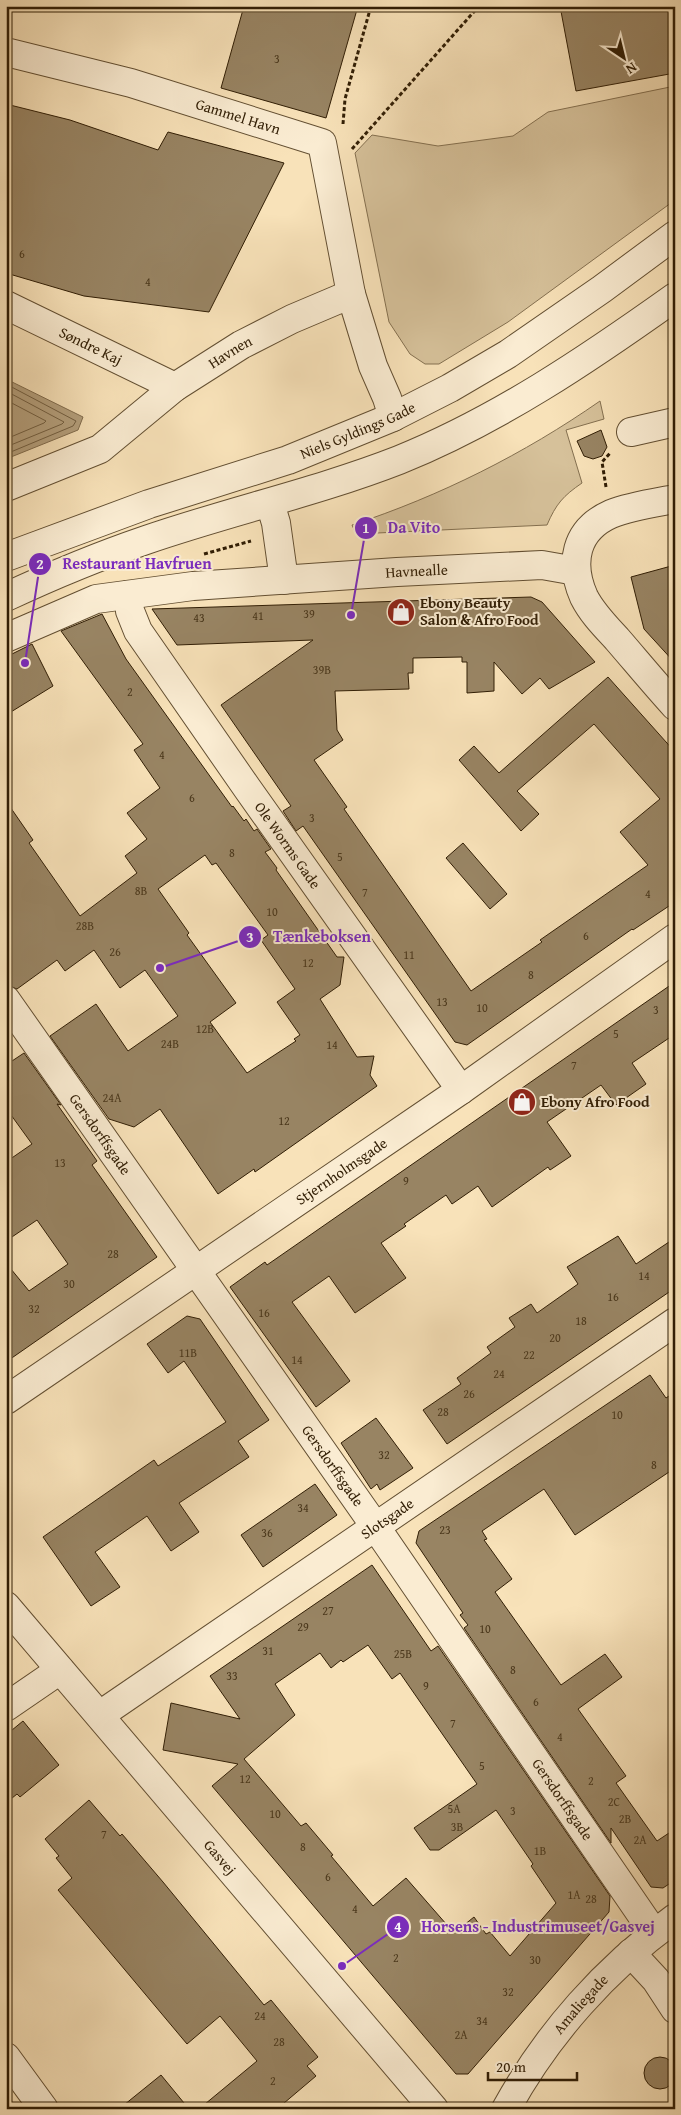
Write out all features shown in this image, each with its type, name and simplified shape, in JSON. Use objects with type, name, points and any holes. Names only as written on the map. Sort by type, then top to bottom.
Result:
[{"type":"street","name":"Gammel Havn","points":[[6,52],[131,83],[325,154]]},
{"type":"street","points":[[325,154],[351,294],[370,358],[392,417]]},
{"type":"street","name":"Niels Gyldings Gade","points":[[6,557],[150,504],[288,460],[392,417],[450,388],[508,354],[602,289],[675,235]]},
{"type":"street","name":"Havnen","points":[[6,487],[100,449],[175,387],[241,345],[292,319],[351,294]]},
{"type":"street","points":[[6,597],[146,540],[270,503],[399,460],[490,416],[593,355],[675,297]]},
{"type":"street","name":"Søndre Kaj","points":[[6,305],[175,387]]},
{"type":"street","points":[[631,432],[675,422]]},
{"type":"street","points":[[675,499],[633,507],[610,514],[592,527],[578,544],[576,570],[584,597],[596,616],[675,706]]},
{"type":"street","points":[[270,503],[276,523],[284,580]]},
{"type":"street","name":"Havnealle","points":[[6,638],[96,599],[193,586],[397,572],[542,565],[576,570]]},
{"type":"street","name":"Ole Worms Gade","points":[[128,595],[130,611],[138,631],[246,788],[461,1090]]},
{"type":"street","name":"Stjernholmsgade","points":[[6,1400],[461,1090],[675,938]]},
{"type":"street","name":"Gersdorffsgade","points":[[6,1000],[375,1526],[664,1926]]},
{"type":"street","name":"Slotsgade","points":[[100,1715],[675,1322]]},
{"type":"street","name":"Gasvej","points":[[6,1606],[434,2109]]},
{"type":"street","points":[[6,1707],[60,1670]]},
{"type":"street","name":"Amaliegade","points":[[506,2109],[515,2092],[558,2030],[592,1989],[631,1952],[664,1926]]},
{"type":"street","points":[[631,1952],[656,1980],[675,2009]]},
{"type":"street","points":[[6,2057],[44,2109]]},
{"type":"path","points":[[325,154],[343,131],[345,99],[371,6]]},
{"type":"path","points":[[325,154],[352,149],[479,6]]},
{"type":"path","points":[[610,514],[602,462],[631,432]]},
{"type":"shaded area","points":[[675,86],[675,200],[508,322],[439,364],[425,364],[410,354],[389,322],[355,153],[372,135],[438,146],[513,136],[548,112]]},
{"type":"shaded area","points":[[600,401],[604,419],[566,430],[582,483],[561,501],[547,525],[356,534],[352,525],[417,501],[480,472],[542,439]]},
{"type":"water","points":[[6,379],[83,417],[78,430],[6,459]]},
{"type":"building","points":[[244,6],[358,6],[326,118],[221,88]]},
{"type":"building","points":[[560,6],[675,6],[675,73],[576,91]]},
{"type":"building","points":[[6,104],[70,120],[158,150],[168,132],[284,163],[209,312],[84,296],[6,273]]},
{"type":"building","points":[[601,430],[607,447],[602,456],[593,459],[584,456],[577,441]]},
{"type":"building","points":[[675,565],[675,663],[644,629],[631,577]]},
{"type":"building","points":[[531,597],[542,602],[595,662],[549,689],[540,678],[522,694],[494,662],[494,691],[467,693],[467,662],[462,662],[462,657],[413,658],[413,673],[408,673],[409,689],[335,691],[337,730],[343,740],[314,760],[347,807],[344,809],[471,991],[542,942],[540,940],[648,865],[620,832],[660,799],[594,724],[517,791],[539,814],[521,831],[459,760],[474,746],[499,773],[608,677],[675,752],[675,902],[632,929],[467,1045],[455,1042],[303,826],[296,831],[283,811],[291,806],[221,705],[313,640],[177,645],[152,609]]},
{"type":"building","points":[[102,614],[126,659],[232,807],[244,821],[246,819],[254,831],[257,829],[271,849],[265,852],[277,868],[276,870],[337,957],[344,957],[340,985],[320,999],[357,1057],[374,1056],[370,1075],[377,1086],[255,1172],[254,1169],[218,1194],[160,1109],[134,1127],[109,1119],[50,1036],[96,1004],[128,1051],[178,1016],[145,970],[120,988],[94,950],[65,971],[57,960],[17,989],[6,985],[6,801],[33,840],[29,843],[80,916],[137,873],[125,856],[147,839],[127,813],[160,788],[134,750],[143,744],[61,631]],"holes":[[[205,855],[212,865],[216,863],[268,935],[261,940],[295,989],[277,1002],[300,1035],[294,1039],[296,1041],[247,1073],[210,1022],[236,1003],[187,935],[189,933],[158,889]]]},
{"type":"building","points":[[32,644],[53,686],[6,715],[6,657]]},
{"type":"building","points":[[463,843],[507,894],[490,909],[446,858]]},
{"type":"building","points":[[675,982],[675,1034],[632,1063],[646,1084],[616,1105],[601,1085],[547,1122],[571,1156],[550,1170],[548,1167],[492,1207],[478,1186],[452,1204],[446,1195],[404,1224],[406,1226],[381,1243],[406,1278],[355,1313],[329,1276],[292,1302],[350,1381],[316,1407],[230,1287],[265,1262],[267,1265]]},
{"type":"building","points":[[24,1053],[61,1105],[57,1104],[97,1161],[92,1165],[157,1257],[6,1362],[6,1263],[29,1291],[68,1264],[37,1220],[6,1241],[6,1162],[32,1144],[6,1108],[6,1065]]},
{"type":"building","points":[[618,1236],[636,1264],[675,1238],[675,1288],[447,1444],[423,1410],[461,1384],[457,1378],[491,1353],[487,1347],[515,1327],[509,1318],[531,1304],[537,1313],[578,1284],[567,1267]]},
{"type":"building","points":[[187,1316],[200,1319],[269,1420],[238,1441],[249,1457],[179,1503],[199,1532],[171,1551],[147,1516],[95,1552],[120,1587],[91,1606],[43,1537],[154,1460],[158,1466],[226,1422],[184,1361],[168,1373],[147,1344]]},
{"type":"building","points":[[650,1375],[666,1398],[675,1392],[675,1468],[575,1535],[544,1489],[482,1531],[487,1539],[484,1540],[512,1579],[495,1592],[561,1685],[605,1654],[622,1677],[578,1709],[626,1776],[616,1783],[657,1841],[675,1829],[675,1880],[663,1888],[651,1887],[611,1828],[611,1843],[464,1628],[468,1625],[460,1615],[463,1613],[416,1543],[419,1531]]},
{"type":"building","points":[[376,1418],[413,1468],[380,1490],[377,1484],[371,1489],[341,1443]]},
{"type":"building","points":[[315,1484],[337,1515],[263,1567],[241,1535]]},
{"type":"building","points":[[372,1565],[431,1651],[438,1646],[610,1896],[609,1912],[468,2074],[456,2074],[212,1786],[238,1764],[163,1750],[171,1703],[240,1719],[210,1676]],"holes":[[[368,1645],[392,1679],[400,1673],[477,1784],[414,1828],[430,1850],[439,1850],[496,1810],[533,1864],[531,1866],[556,1903],[510,1956],[490,1932],[486,1934],[474,1917],[454,1933],[406,1878],[373,1906],[306,1823],[301,1826],[244,1759],[295,1715],[275,1684],[320,1653],[331,1668],[341,1660],[343,1662]]]},
{"type":"building","points":[[23,1721],[59,1765],[20,1797],[17,1794],[6,1803],[6,1735]]},
{"type":"building","points":[[89,1800],[120,1836],[122,1834],[163,1882],[264,2005],[271,2000],[318,2057],[307,2066],[316,2076],[277,2109],[199,2109],[257,2061],[220,2016],[187,2044],[58,1890],[72,1878],[56,1858],[59,1856],[45,1839]]},
{"type":"building","points":[[660,2057],[671,2062],[676,2073],[671,2084],[660,2089],[649,2084],[644,2073],[649,2062]]},
{"type":"building","points":[[161,2075],[189,2109],[119,2109]]},
{"type":"place","name":"Ebony Beauty Salon & Afro Food","points":[[401,612]]},
{"type":"place","name":"Da Vito","points":[[351,615]]},
{"type":"place","name":"Restaurant Havfruen","points":[[25,663]]},
{"type":"place","name":"Tænkeboksen","points":[[160,968]]},
{"type":"place","name":"Ebony Afro Food","points":[[522,1102]]},
{"type":"place","name":"Horsens - Industrimuseet/Gasvej","points":[[342,1966]]}]
